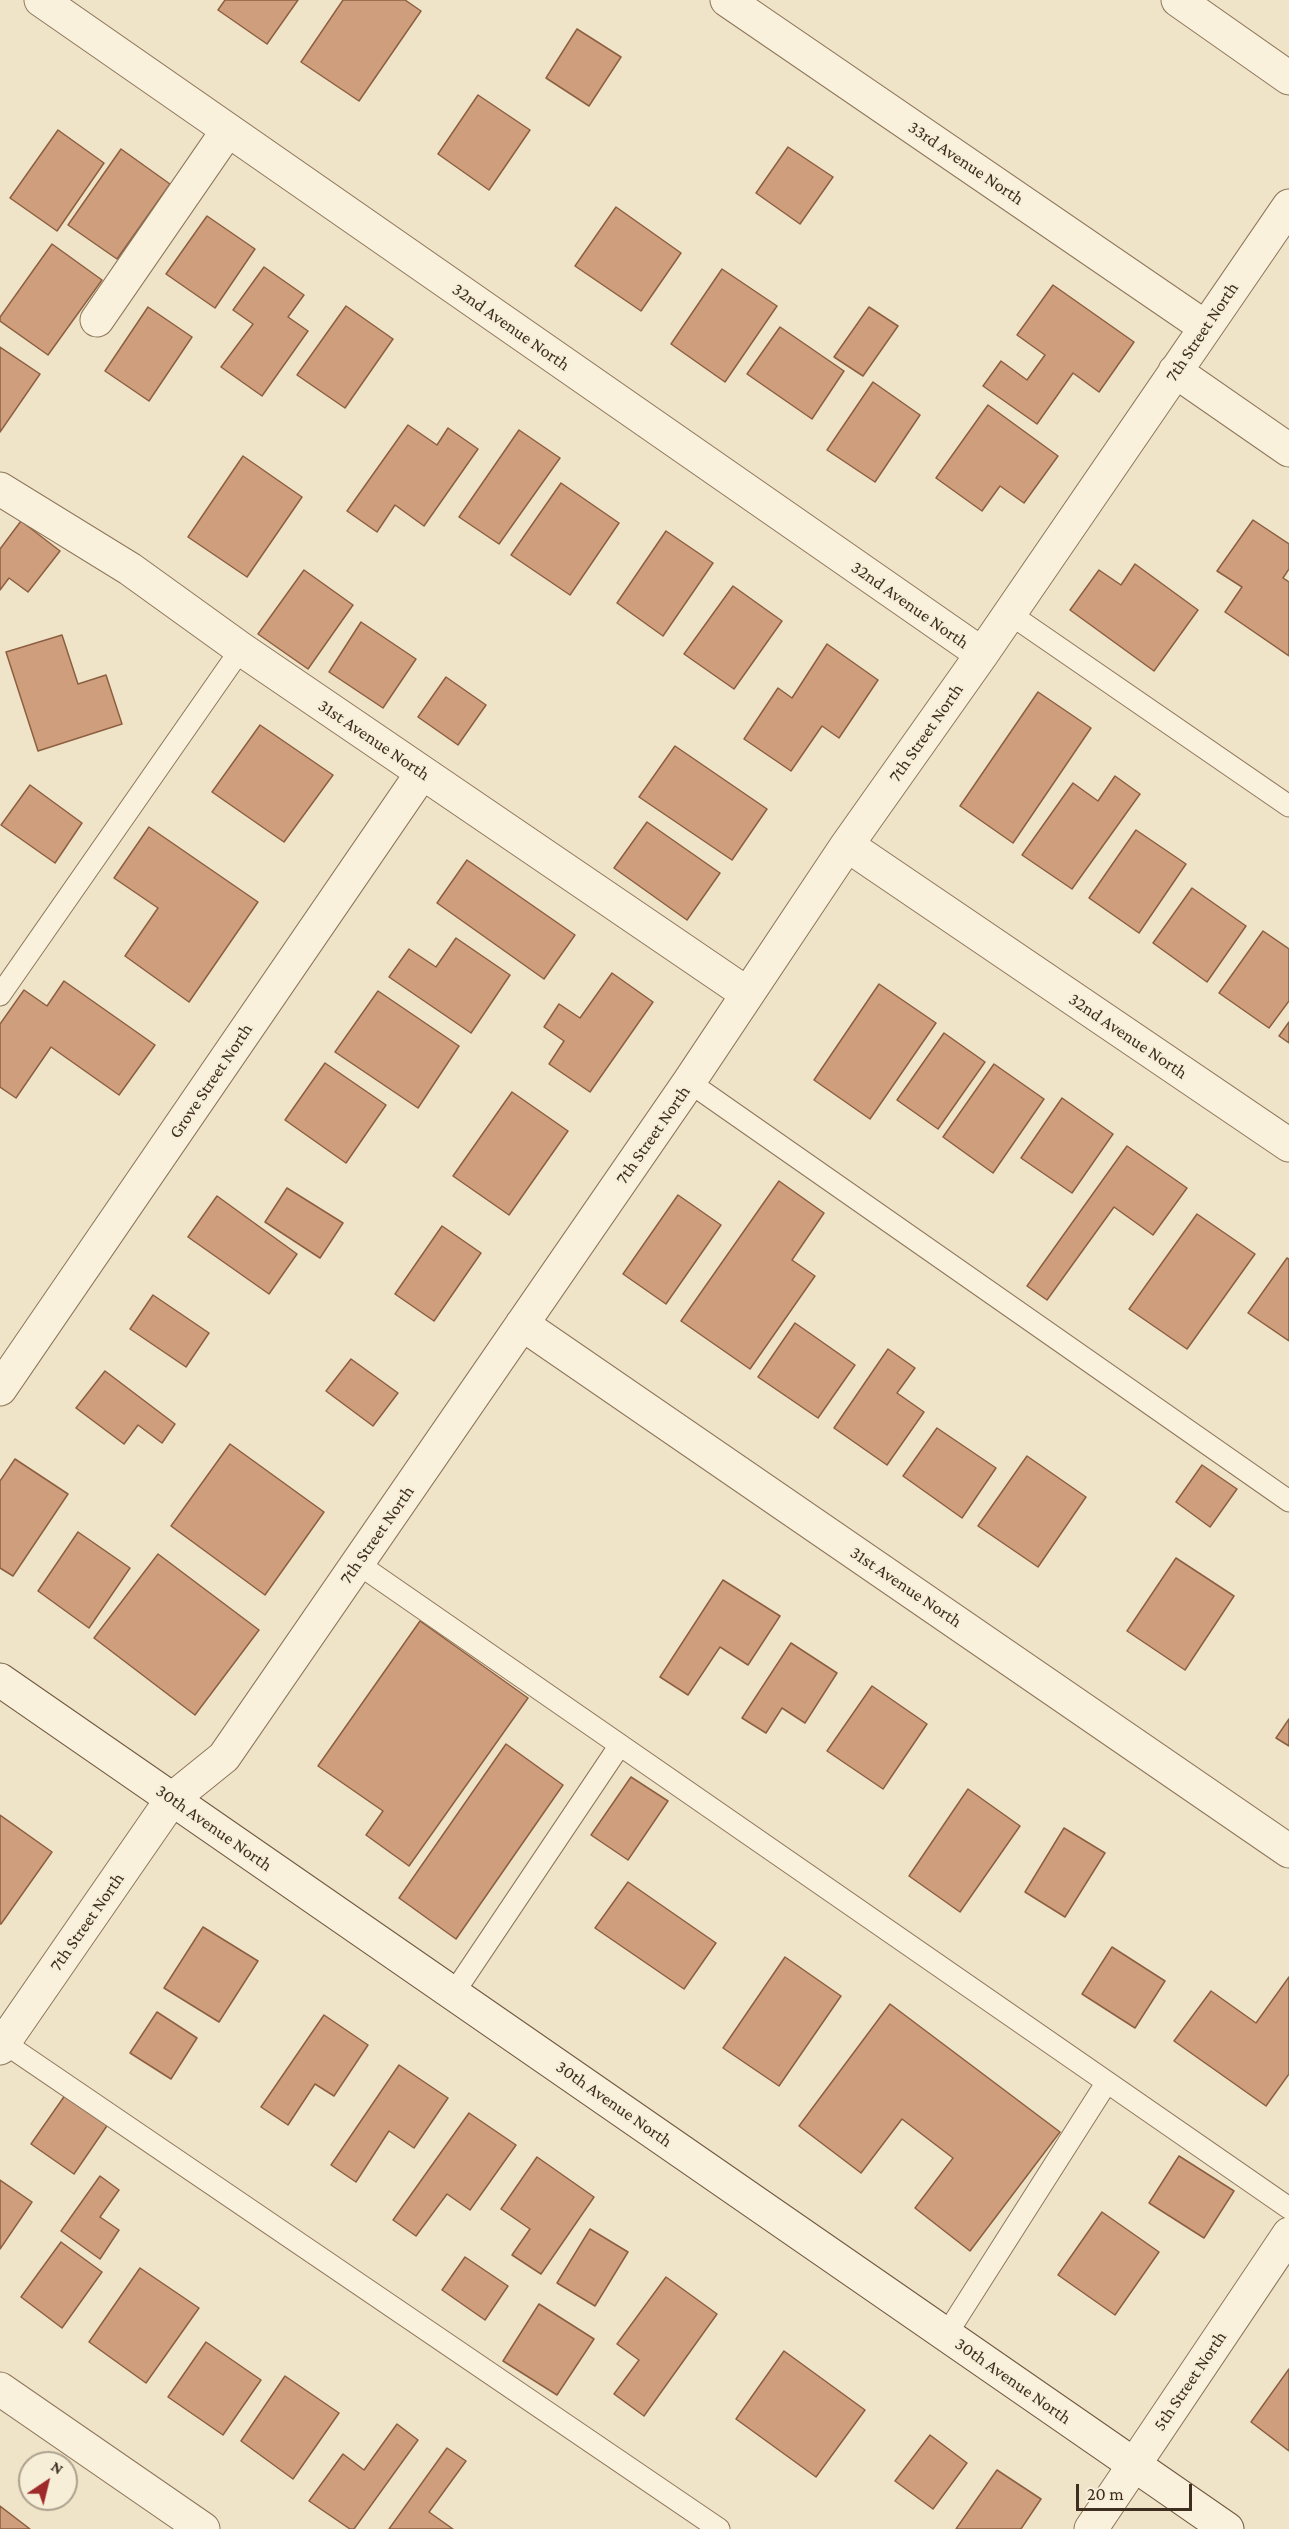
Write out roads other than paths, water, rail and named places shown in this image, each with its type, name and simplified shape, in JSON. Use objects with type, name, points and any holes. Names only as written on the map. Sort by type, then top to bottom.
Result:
[{"type":"street","name":"32nd Avenue North","points":[[41,0],[982,654]]},
{"type":"street","name":"33rd Avenue North","points":[[727,0],[1205,327]]},
{"type":"street","points":[[1178,0],[1289,78]]},
{"type":"street","points":[[97,320],[228,130]]},
{"type":"street","name":"7th Street North","points":[[1,2043],[172,1799],[224,1757],[689,1082],[746,993],[847,845],[1010,614],[1289,206]]},
{"type":"street","points":[[1175,371],[1289,450]]},
{"type":"street","name":"31st Avenue North","points":[[0,489],[130,569],[241,649],[746,993]]},
{"type":"street","name":"Grove Street North","points":[[0,1389],[422,773]]},
{"type":"street","name":"32nd Avenue North","points":[[847,845],[1289,1145]]},
{"type":"street","name":"31st Avenue North","points":[[522,1324],[1289,1851]]},
{"type":"street","name":"30th Avenue North","points":[[0,1680],[1227,2529]]},
{"type":"street","name":"5th Street North","points":[[1091,2529],[1289,2234]]},
{"type":"street","points":[[0,2389],[203,2529]]},
{"type":"lane","points":[[1010,614],[1289,806]]},
{"type":"lane","points":[[0,995],[241,649]]},
{"type":"lane","points":[[689,1082],[1289,1501]]},
{"type":"lane","points":[[357,1563],[1289,2208]]},
{"type":"lane","points":[[453,1994],[620,1745]]},
{"type":"lane","points":[[1,2043],[718,2529]]},
{"type":"lane","points":[[946,2335],[1107,2082]]}]
